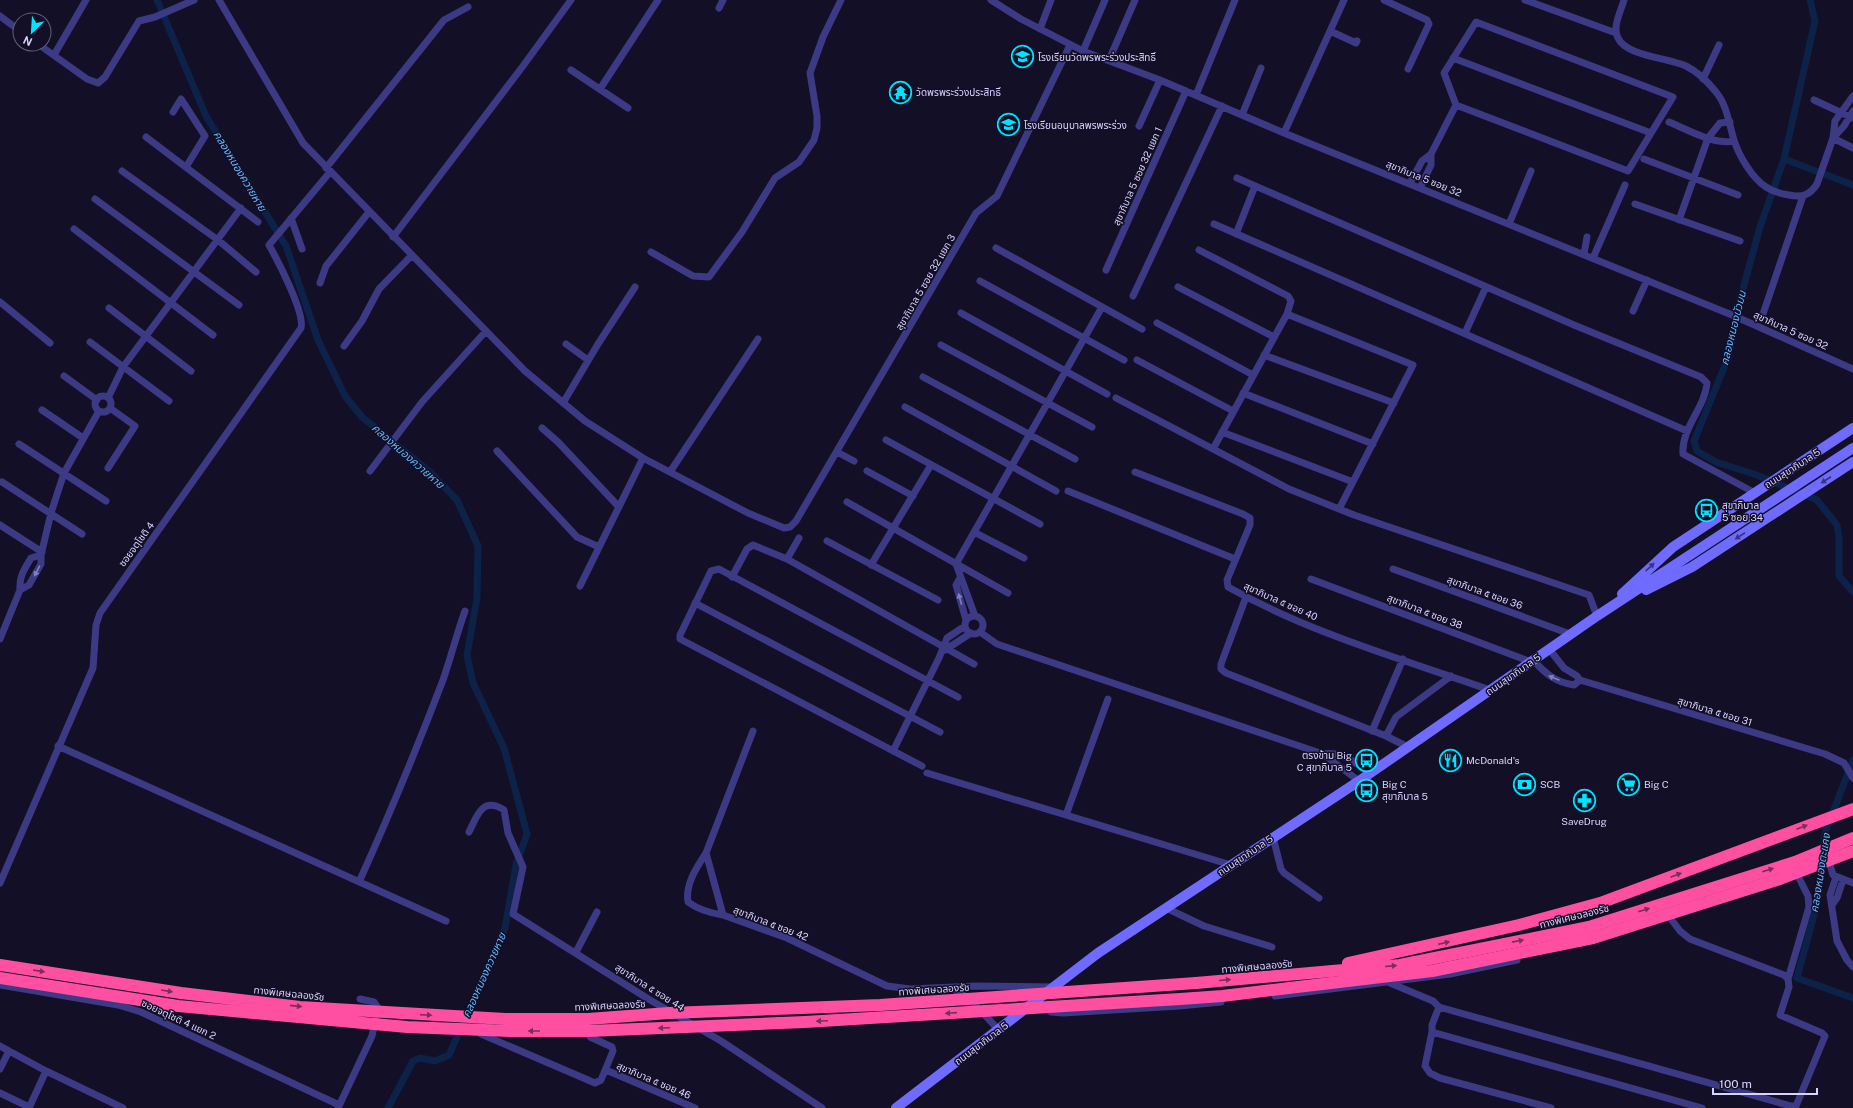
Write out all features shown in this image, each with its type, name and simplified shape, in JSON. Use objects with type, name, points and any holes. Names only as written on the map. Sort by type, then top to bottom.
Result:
[{"type":"highway","points":[[1254,978],[1372,959],[1519,925],[1600,904],[1853,809]]},
{"type":"highway","name":"ทางพิเศษฉลองรัช","points":[[0,965],[181,993],[300,1007],[505,1019],[588,1019],[669,1013],[880,1005],[1254,978],[1400,965],[1589,927],[1795,862],[1853,838]]},
{"type":"highway","points":[[0,978],[178,1006],[407,1027],[511,1031],[589,1031],[805,1022],[1208,997],[1432,971],[1593,938],[1780,879],[1853,851]]},
{"type":"main road","name":"ถนนสุขาภิบาล 5","points":[[1599,615],[1672,547],[1853,428]]},
{"type":"main road","name":"ถนนสุขาภิบาล 5","points":[[898,1108],[1098,952],[1370,774],[1570,634],[1853,448]]},
{"type":"main road","name":"ถนนสุขาภิบาล 5","points":[[1599,615],[1692,567],[1853,462]]},
{"type":"street","points":[[54,55],[86,0]]},
{"type":"street","points":[[50,52],[87,79],[98,82],[105,77],[136,24],[140,21],[155,17],[194,0]]},
{"type":"street","points":[[219,0],[298,135],[328,170],[525,372],[585,420],[643,458],[670,472],[758,339]]},
{"type":"street","points":[[393,237],[523,66],[571,0]]},
{"type":"street","points":[[600,89],[658,0]]},
{"type":"street","points":[[719,8],[723,0]]},
{"type":"street","points":[[651,252],[693,276],[708,277],[742,232],[776,178],[799,162],[810,148],[818,128],[815,98],[810,73],[823,37],[841,0]]},
{"type":"street","name":"สุขาภิบาล 5 ซอย 32","points":[[991,0],[1040,29],[1083,51],[1196,94],[1284,133],[1742,319],[1853,369]]},
{"type":"street","points":[[1040,29],[1051,0]]},
{"type":"street","points":[[1083,51],[1105,0]]},
{"type":"street","points":[[1109,60],[1136,0]]},
{"type":"street","points":[[1196,94],[1235,0]]},
{"type":"street","points":[[1284,133],[1344,0]]},
{"type":"street","points":[[1384,0],[1427,20],[1428,24],[1408,69]]},
{"type":"street","points":[[1525,0],[1616,33]]},
{"type":"street","points":[[1624,0],[1616,27],[1616,33],[1622,43],[1630,49],[1686,66],[1718,93],[1730,122],[1734,141],[1747,165],[1767,188],[1787,195],[1803,196],[1814,189],[1820,177],[1833,138],[1834,122],[1853,96]]},
{"type":"street","points":[[302,249],[291,218],[444,20],[468,7]]},
{"type":"street","points":[[0,16],[12,25]]},
{"type":"street","points":[[1410,183],[1422,161],[1431,154],[1456,105],[1444,73],[1476,22],[1673,97],[1628,171],[1456,105]]},
{"type":"street","points":[[1330,31],[1356,43],[1357,41]]},
{"type":"street","name":"สุขาภิบาล 5 ซอย 32 แยก 3","points":[[670,472],[748,512],[784,528],[790,527],[796,521],[838,452],[976,213],[992,201],[998,193],[1070,45]]},
{"type":"street","points":[[1703,79],[1719,45]]},
{"type":"street","points":[[1453,58],[1651,133]]},
{"type":"street","points":[[1242,115],[1261,68]]},
{"type":"street","points":[[571,70],[628,108]]},
{"type":"street","points":[[1139,126],[1160,80]]},
{"type":"street","name":"สุขาภิบาล 5 ซอย 32 แยก 1","points":[[1106,270],[1186,91]]},
{"type":"street","points":[[173,112],[181,100],[205,136],[186,167]]},
{"type":"street","points":[[1814,100],[1840,112],[1852,115],[1833,138]]},
{"type":"street","points":[[1133,296],[1222,106]]},
{"type":"street","points":[[1669,122],[1724,143],[1734,141]]},
{"type":"street","points":[[1679,220],[1708,138],[1720,123],[1730,122]]},
{"type":"street","points":[[1834,122],[1844,126]]},
{"type":"street","points":[[146,137],[258,222]]},
{"type":"street","points":[[1833,138],[1853,148]]},
{"type":"street","points":[[1420,188],[1431,165],[1431,154]]},
{"type":"street","points":[[1644,159],[1738,195]]},
{"type":"street","points":[[122,171],[218,240],[256,272]]},
{"type":"street","points":[[1509,224],[1531,171]]},
{"type":"street","points":[[1237,178],[1486,287],[1701,378],[1707,383],[1706,391],[1687,431],[1682,452],[1684,456],[1759,490]]},
{"type":"street","points":[[1593,258],[1625,185]]},
{"type":"street","points":[[1236,234],[1255,186]]},
{"type":"street","points":[[1763,314],[1803,196]]},
{"type":"street","points":[[95,199],[239,305]]},
{"type":"street","points":[[1634,204],[1740,241]]},
{"type":"street","points":[[108,398],[123,367],[170,303],[195,273],[241,208]]},
{"type":"street","points":[[320,283],[326,266],[369,212]]},
{"type":"street","name":"ซอยจตุโชติ 4","points":[[0,883],[93,668],[96,625],[100,613],[301,328],[302,318],[280,264],[269,245],[291,218]]},
{"type":"street","points":[[1214,224],[1687,431]]},
{"type":"street","points":[[74,229],[213,335]]},
{"type":"street","points":[[1584,254],[1587,237]]},
{"type":"street","points":[[996,248],[1142,329]]},
{"type":"street","points":[[1199,250],[1288,296],[1291,301],[1287,314],[1213,449]]},
{"type":"street","points":[[344,346],[362,321],[379,289],[412,256]]},
{"type":"street","points":[[1633,311],[1647,280]]},
{"type":"street","points":[[980,281],[1124,360]]},
{"type":"street","points":[[563,403],[588,360],[635,287]]},
{"type":"street","points":[[1178,287],[1274,337]]},
{"type":"street","points":[[1465,333],[1486,287]]},
{"type":"street","points":[[0,302],[50,343]]},
{"type":"street","points":[[975,616],[956,564],[1085,339],[1102,306]]},
{"type":"street","points":[[109,308],[191,371]]},
{"type":"street","points":[[961,313],[1107,394]]},
{"type":"street","points":[[1287,314],[1413,365],[1339,509]]},
{"type":"street","points":[[1157,323],[1253,375]]},
{"type":"street","points":[[370,471],[422,402],[486,331]]},
{"type":"street","points":[[90,342],[169,401]]},
{"type":"street","points":[[566,344],[588,360]]},
{"type":"street","points":[[941,346],[1048,402],[1092,427]]},
{"type":"street","points":[[1264,355],[1394,403]]},
{"type":"street","points":[[1137,360],[1233,411]]},
{"type":"street","points":[[64,376],[97,400]]},
{"type":"street","points":[[923,377],[1075,459]]},
{"type":"street","points":[[1243,394],[1373,444]]},
{"type":"street","points":[[97,400],[102,397],[108,398]]},
{"type":"street","points":[[99,411],[105,412],[110,408],[111,402],[108,398]]},
{"type":"street","points":[[1116,398],[1288,489],[1339,509],[1589,595],[1599,615]]},
{"type":"street","points":[[97,400],[96,406],[99,411]]},
{"type":"street","points":[[905,407],[1056,491]]},
{"type":"street","points":[[108,468],[135,426],[110,408]]},
{"type":"street","points":[[42,410],[83,438]]},
{"type":"street","points":[[20,590],[29,585],[41,564],[41,554],[51,513],[64,473],[99,411]]},
{"type":"street","points":[[542,428],[558,442],[619,507]]},
{"type":"street","points":[[1222,432],[1353,482]]},
{"type":"street","points":[[886,440],[1040,524]]},
{"type":"street","points":[[19,444],[106,500]]},
{"type":"street","points":[[497,452],[577,537],[599,547]]},
{"type":"street","points":[[838,452],[854,461]]},
{"type":"street","points":[[580,586],[643,458]]},
{"type":"street","points":[[871,565],[932,465]]},
{"type":"street","points":[[866,471],[913,496]]},
{"type":"street","name":"สุขาภิบาล ๕ ซอย 40","points":[[1135,472],[1250,518],[1250,525],[1227,580],[1228,587],[1246,597],[1325,632],[1490,690]]},
{"type":"street","points":[[2,482],[82,534]]},
{"type":"street","points":[[1068,491],[1235,558]]},
{"type":"street","points":[[847,502],[1008,593]]},
{"type":"street","points":[[0,526],[41,554]]},
{"type":"street","points":[[974,532],[1024,558]]},
{"type":"street","points":[[787,559],[799,538]]},
{"type":"street","points":[[827,541],[938,600]]},
{"type":"street","points":[[732,577],[747,549],[753,545],[787,559],[944,649],[974,664]]},
{"type":"street","points":[[0,639],[20,590],[19,580],[31,558],[41,554]]},
{"type":"street","name":"สุขาภิบาล ๕ ซอย 36","points":[[1393,569],[1570,634]]},
{"type":"street","points":[[922,766],[683,642],[680,639],[680,635],[711,571],[719,570],[958,698]]},
{"type":"street","points":[[960,578],[956,585],[970,634]]},
{"type":"street","name":"สุขาภิบาล ๕ ซอย 38","points":[[1311,579],[1532,661]]},
{"type":"street","points":[[1246,597],[1220,664],[1226,673],[1386,736],[1408,748]]},
{"type":"street","points":[[695,603],[910,718],[940,732]]},
{"type":"street","points":[[358,882],[419,741],[449,662],[465,611]]},
{"type":"street","points":[[893,751],[944,649],[947,638],[975,616]]},
{"type":"street","points":[[975,616],[981,618],[983,624],[980,632]]},
{"type":"street","points":[[944,649],[970,634],[980,632],[997,644],[1323,754],[1359,781]]},
{"type":"street","name":"สุขาภิบาล ๕ ซอย 31","points":[[1549,649],[1564,668],[1577,676],[1580,680],[1825,754],[1844,763],[1853,778]]},
{"type":"street","points":[[1372,731],[1402,659]]},
{"type":"street","name":"สุขาภิบาล ๕ ซอย 31","points":[[1532,661],[1546,675],[1567,684],[1574,685],[1580,680]]},
{"type":"street","points":[[1386,736],[1396,717],[1450,676]]},
{"type":"street","points":[[1066,815],[1108,698]]},
{"type":"street","points":[[722,916],[697,909],[688,902],[687,895],[694,872],[706,853],[753,731]]},
{"type":"street","points":[[58,746],[446,921]]},
{"type":"street","points":[[1323,754],[1329,753],[1343,756],[1370,774]]},
{"type":"street","points":[[927,773],[1231,865]]},
{"type":"street","name":"สุขาภิบาล ๕ ซอย 44","points":[[469,832],[484,806],[490,804],[498,806],[505,813],[508,833],[523,867],[513,914],[576,952],[650,1000],[720,1041],[822,1108]]},
{"type":"street","points":[[1273,837],[1281,869],[1284,873],[1319,898]]},
{"type":"street","name":"สุขาภิบาล ๕ ซอย 42","points":[[706,853],[722,916],[787,938],[886,986],[910,989],[1054,987]]},
{"type":"street","points":[[1033,1004],[1042,1010],[1063,1013],[1179,1006],[1390,983],[1450,974],[1590,944],[1799,878],[1813,871],[1853,857]]},
{"type":"street","points":[[1828,866],[1831,873],[1836,877],[1853,883]]},
{"type":"street","points":[[1836,877],[1830,895],[1837,941],[1847,960],[1853,967]]},
{"type":"street","points":[[1390,983],[1433,1001],[1438,1007],[1796,1106],[1799,1102],[1825,1036],[1822,1033],[1780,1015],[1789,987],[1788,979],[1809,907],[1808,896],[1799,878]]},
{"type":"street","points":[[1832,905],[1837,898],[1843,880]]},
{"type":"street","points":[[1166,908],[1204,926],[1272,947]]},
{"type":"street","points":[[576,952],[597,912]]},
{"type":"street","points":[[1671,919],[1680,931],[1690,939],[1784,975],[1788,979]]},
{"type":"street","name":"ซอยจตุโชติ 4 แยก 2","points":[[0,985],[118,1005],[141,1012],[338,1107]]},
{"type":"street","points":[[951,988],[958,991],[975,1005],[998,1029]]},
{"type":"street","points":[[338,1107],[372,1036],[378,1008],[374,1002],[360,999]]},
{"type":"street","points":[[1438,1007],[1432,1025],[1425,1066],[1430,1073],[1440,1078],[1551,1108]]},
{"type":"street","points":[[1432,1032],[1702,1108]]},
{"type":"street","points":[[481,1034],[595,1083],[601,1080],[613,1051],[612,1047],[590,1037]]},
{"type":"street","points":[[0,1046],[46,1071],[123,1108]]},
{"type":"street","points":[[0,1069],[9,1051]]},
{"type":"street","name":"สุขาภิบาล ๕ ซอย 46","points":[[606,1070],[695,1108]]},
{"type":"street","points":[[0,1093],[29,1108],[46,1071]]},
{"type":"waterway","name":"คลองหนองควายหาย","points":[[157,0],[206,116],[286,246],[318,340],[345,396],[362,417],[430,472],[457,500],[478,546],[477,598],[467,655],[473,683],[504,748],[527,834],[516,865],[505,928],[449,1055],[435,1061],[420,1058],[413,1061],[388,1108]]},
{"type":"waterway","name":"คลองหนองบัวมน","points":[[1810,0],[1815,21],[1784,159],[1760,227],[1741,296],[1728,358],[1694,441],[1697,451],[1716,462],[1754,474],[1817,500],[1837,525],[1839,537],[1839,576],[1853,592]]},
{"type":"waterway","points":[[1784,159],[1853,185]]},
{"type":"waterway","name":"คลองหนองตะแคง","points":[[1853,760],[1825,833],[1818,900],[1797,978],[1853,998]]},
{"type":"place","name":"โรงเรียนวัดพรพระร่วงประสิทธิ์","points":[[1023,57]]},
{"type":"place","name":"วัดพรพระร่วงประสิทธิ์","points":[[901,92]]},
{"type":"place","name":"โรงเรียนอนุบาลพรพระร่วง","points":[[1008,125]]},
{"type":"place","name":"สุขาภิบาล 5 ซอย 34","points":[[1706,511]]},
{"type":"place","name":"McDonald's","points":[[1450,760]]},
{"type":"place","name":"ตรงข้าม Big C สุขาภิบาล 5","points":[[1367,761]]},
{"type":"place","name":"SCB","points":[[1525,784]]},
{"type":"place","name":"Big C","points":[[1628,784]]},
{"type":"place","name":"Big C สุขาภิบาล 5","points":[[1367,790]]},
{"type":"place","name":"SaveDrug","points":[[1584,801]]}]
